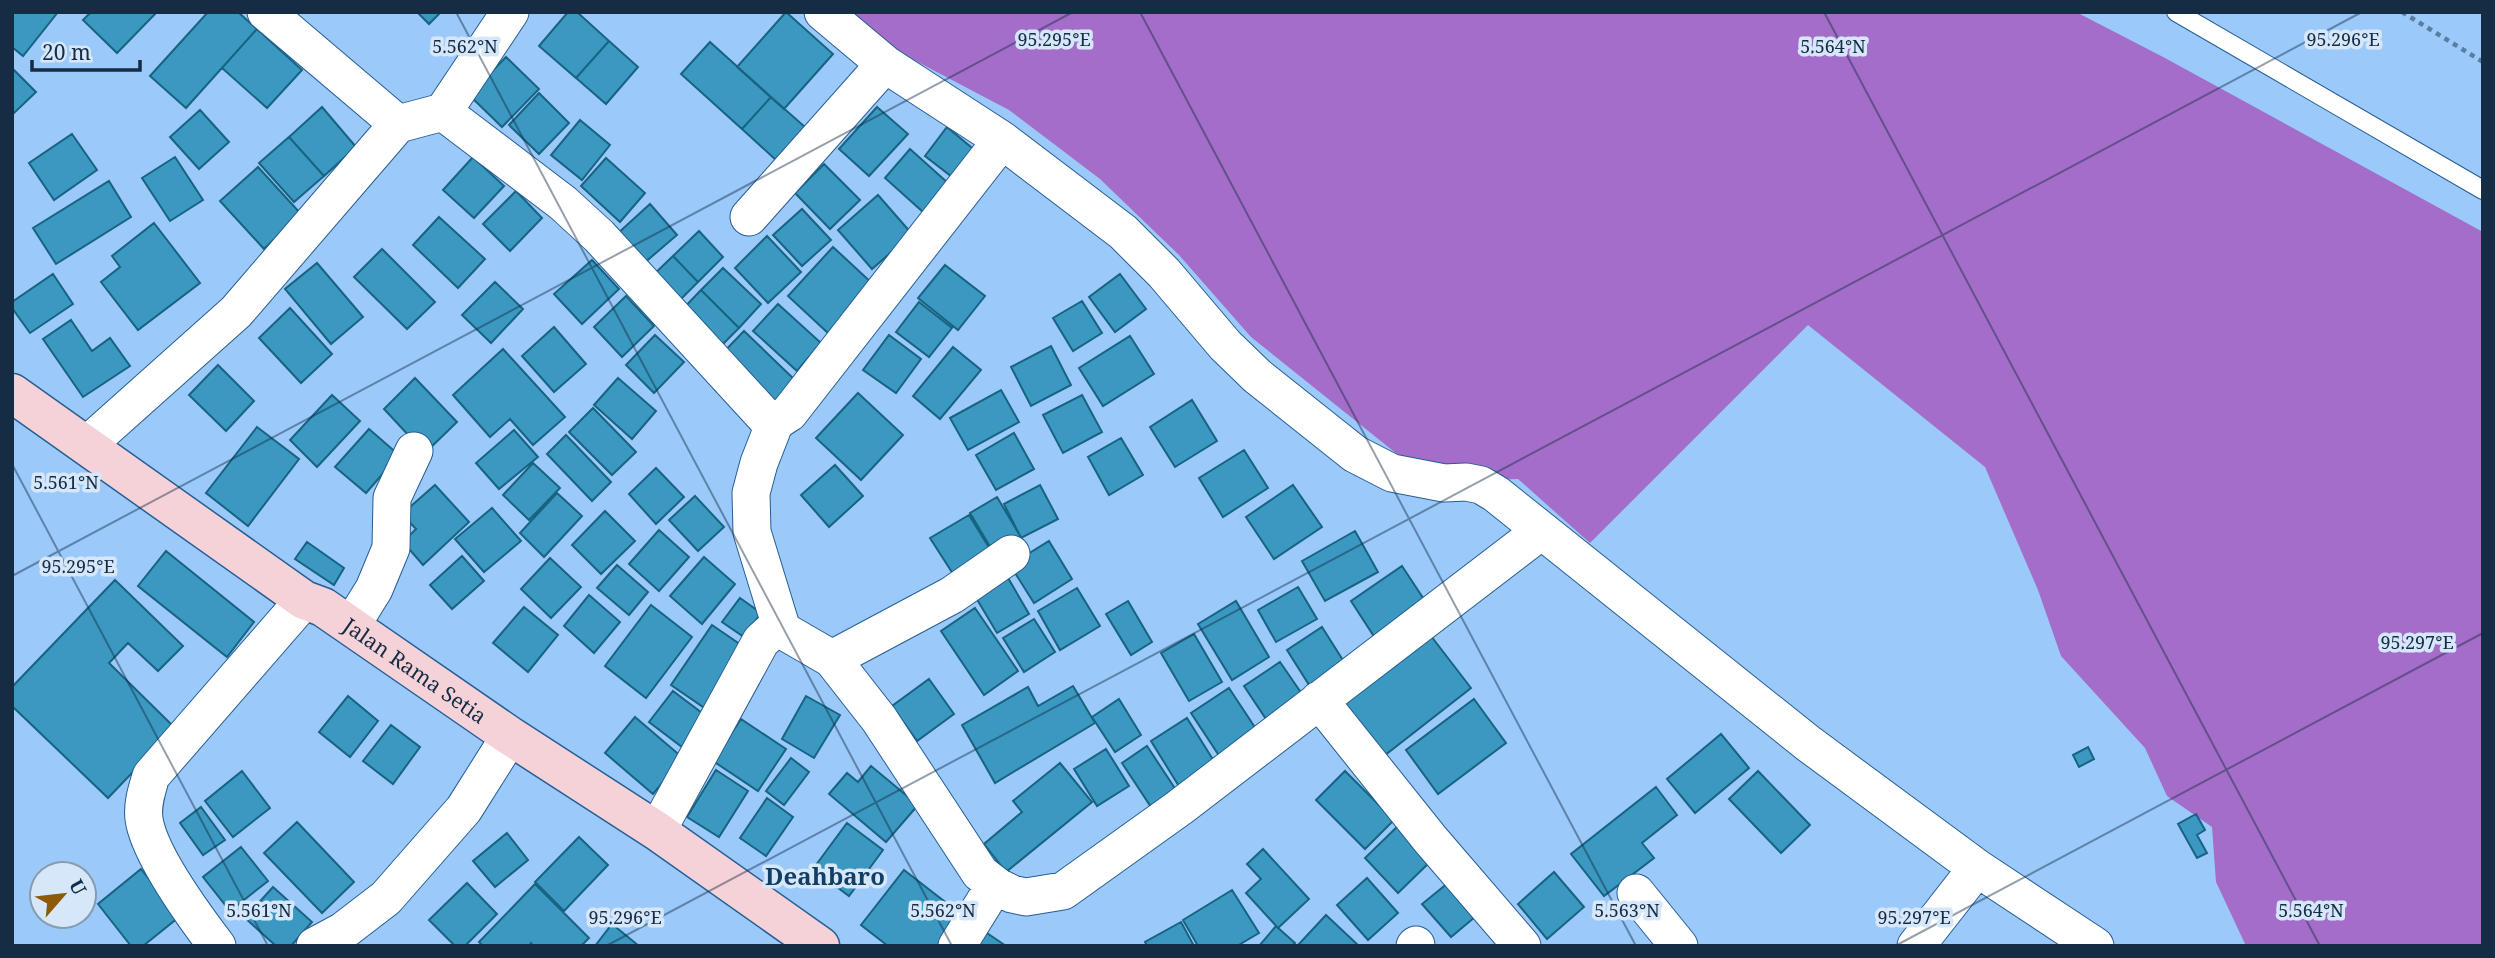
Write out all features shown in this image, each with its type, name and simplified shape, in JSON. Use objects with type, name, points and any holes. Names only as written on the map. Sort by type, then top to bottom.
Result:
[{"type":"street","points":[[266,12],[398,124]]},
{"type":"street","points":[[87,444],[236,312],[398,124],[443,112],[510,12]]},
{"type":"street","points":[[823,12],[885,64],[1002,140],[1123,232],[1164,273],[1225,345],[1257,376],[1355,454],[1392,473],[1415,479],[1481,485],[1809,744],[1978,868],[2095,946]]},
{"type":"street","points":[[749,217],[885,64]]},
{"type":"street","points":[[443,112],[563,203],[599,236],[766,418],[775,422]]},
{"type":"street","points":[[1002,140],[789,413],[775,422],[758,463],[751,493],[752,532],[782,629],[832,659],[879,719],[981,873],[995,885],[1012,894],[1026,897],[1063,891],[1179,808],[1541,531]]},
{"type":"street","name":"Jalan Rama Setia","points":[[12,393],[304,600],[323,607],[510,736],[657,831],[820,946]]},
{"type":"street","points":[[351,626],[374,589],[391,548],[392,498],[414,452]]},
{"type":"street","points":[[832,659],[952,595],[1011,554]]},
{"type":"street","points":[[199,939],[192,913],[150,838],[144,818],[145,798],[151,776],[304,600]]},
{"type":"street","points":[[657,831],[761,641],[772,631],[782,629]]},
{"type":"street","points":[[1319,700],[1430,839],[1522,946]]},
{"type":"street","points":[[315,946],[343,931],[386,898],[464,809],[510,736]]},
{"type":"street","points":[[1916,946],[1978,868]]},
{"type":"street","points":[[957,946],[995,885]]},
{"type":"street","points":[[1636,893],[1679,946]]},
{"type":"lane","points":[[2176,12],[2483,190]]},
{"type":"path","points":[[2402,12],[2483,62]]},
{"type":"shaded area","points":[[850,12],[2076,12],[2483,232],[2483,946],[2246,946],[2216,882],[2212,827],[2167,796],[2145,748],[2061,656],[2038,590],[1985,467],[1808,325],[1590,543],[1518,479],[1448,481],[1397,454],[1251,337],[1179,255],[1100,179],[1009,110],[893,49]]},
{"type":"building","points":[[12,12],[58,12],[23,56],[12,47]]},
{"type":"building","points":[[91,12],[157,12],[117,53],[83,20]]},
{"type":"building","points":[[208,12],[238,12],[257,29],[186,108],[150,76]]},
{"type":"building","points":[[417,12],[441,12],[429,24]]},
{"type":"building","points":[[568,12],[577,12],[609,41],[576,78],[539,46]]},
{"type":"building","points":[[786,12],[833,54],[784,109],[737,67]]},
{"type":"building","points":[[257,29],[302,70],[267,108],[222,68]]},
{"type":"building","points":[[609,41],[638,67],[606,104],[576,78]]},
{"type":"building","points":[[710,42],[771,97],[742,129],[681,74]]},
{"type":"building","points":[[506,57],[539,89],[502,127],[469,95]]},
{"type":"building","points":[[12,68],[36,92],[12,115]]},
{"type":"building","points":[[539,93],[569,123],[539,154],[509,125]]},
{"type":"building","points":[[771,97],[805,127],[776,160],[742,129]]},
{"type":"building","points":[[322,107],[356,147],[324,176],[289,137]]},
{"type":"building","points":[[877,107],[908,134],[869,176],[839,149]]},
{"type":"building","points":[[200,110],[229,142],[199,169],[170,137]]},
{"type":"building","points":[[580,120],[610,145],[582,180],[551,155]]},
{"type":"building","points":[[947,127],[978,153],[956,180],[925,156]]},
{"type":"building","points":[[72,134],[97,170],[54,200],[29,163]]},
{"type":"building","points":[[289,137],[324,176],[294,202],[259,163]]},
{"type":"building","points":[[910,149],[948,183],[923,212],[885,178]]},
{"type":"building","points":[[175,157],[203,200],[170,221],[142,178]]},
{"type":"building","points":[[473,157],[504,186],[474,218],[443,190]]},
{"type":"building","points":[[606,158],[645,193],[620,222],[581,186]]},
{"type":"building","points":[[824,164],[860,200],[830,229],[795,193]]},
{"type":"building","points":[[258,167],[301,214],[264,249],[220,201]]},
{"type":"building","points":[[109,181],[131,217],[56,264],[33,228]]},
{"type":"building","points":[[516,191],[542,218],[510,251],[483,224]]},
{"type":"building","points":[[878,195],[912,234],[872,269],[838,230]]},
{"type":"building","points":[[650,204],[677,235],[643,264],[617,234]]},
{"type":"building","points":[[802,209],[831,240],[802,266],[773,235]]},
{"type":"building","points":[[439,217],[485,259],[458,288],[413,245]]},
{"type":"building","points":[[154,223],[200,283],[138,330],[101,282],[120,267],[112,256]]},
{"type":"building","points":[[699,231],[723,257],[698,282],[673,256]]},
{"type":"building","points":[[767,236],[801,272],[768,303],[735,268]]},
{"type":"building","points":[[833,247],[874,285],[828,333],[788,296]]},
{"type":"building","points":[[382,249],[435,302],[407,329],[354,277]]},
{"type":"building","points":[[673,256],[698,282],[672,308],[647,281]]},
{"type":"building","points":[[592,260],[619,289],[582,324],[554,294]]},
{"type":"building","points":[[317,263],[363,317],[331,344],[285,289]]},
{"type":"building","points":[[945,265],[985,296],[958,330],[918,298]]},
{"type":"building","points":[[723,268],[761,304],[739,328],[701,290]]},
{"type":"building","points":[[53,274],[73,304],[30,333],[12,308],[12,302]]},
{"type":"building","points":[[1120,274],[1146,309],[1115,332],[1089,297]]},
{"type":"building","points":[[495,282],[523,309],[491,343],[462,315]]},
{"type":"building","points":[[701,290],[739,328],[716,351],[678,314]]},
{"type":"building","points":[[626,296],[654,326],[622,357],[594,327]]},
{"type":"building","points":[[1082,301],[1102,333],[1073,351],[1053,318]]},
{"type":"building","points":[[919,302],[952,328],[929,357],[896,332]]},
{"type":"building","points":[[778,304],[821,343],[797,371],[753,331]]},
{"type":"building","points":[[290,308],[332,354],[301,383],[259,338]]},
{"type":"building","points":[[71,320],[92,351],[110,338],[130,366],[83,397],[43,339]]},
{"type":"building","points":[[554,327],[586,364],[554,392],[522,356]]},
{"type":"building","points":[[744,331],[796,381],[769,409],[717,359]]},
{"type":"building","points":[[655,335],[684,362],[654,393],[626,365]]},
{"type":"building","points":[[889,335],[921,359],[896,393],[863,370]]},
{"type":"building","points":[[1130,336],[1154,374],[1103,406],[1079,368]]},
{"type":"building","points":[[1051,346],[1071,385],[1031,406],[1011,367]]},
{"type":"building","points":[[953,347],[981,370],[940,419],[913,396]]},
{"type":"building","points":[[503,349],[565,417],[533,445],[510,419],[490,437],[453,395]]},
{"type":"building","points":[[218,365],[254,401],[226,431],[189,395]]},
{"type":"building","points":[[415,378],[457,422],[425,453],[384,409]]},
{"type":"building","points":[[618,378],[656,411],[632,439],[594,405]]},
{"type":"building","points":[[1001,390],[1019,422],[968,450],[950,418]]},
{"type":"building","points":[[858,393],[903,435],[861,480],[816,438]]},
{"type":"building","points":[[332,395],[360,421],[317,467],[290,440]]},
{"type":"building","points":[[1082,395],[1102,432],[1063,453],[1043,415]]},
{"type":"building","points":[[1192,400],[1217,441],[1175,467],[1150,427]]},
{"type":"building","points":[[593,408],[636,452],[612,475],[569,432]]},
{"type":"building","points":[[257,427],[299,459],[248,526],[206,493]]},
{"type":"building","points":[[369,429],[399,455],[366,493],[335,467]]},
{"type":"building","points":[[514,430],[538,457],[499,489],[476,463]]},
{"type":"building","points":[[1014,433],[1034,469],[996,490],[976,455]]},
{"type":"building","points":[[566,435],[611,482],[592,501],[547,454]]},
{"type":"building","points":[[1121,438],[1143,475],[1109,495],[1088,457]]},
{"type":"building","points":[[1244,450],[1268,488],[1223,517],[1199,478]]},
{"type":"building","points":[[533,463],[560,488],[529,520],[503,495]]},
{"type":"building","points":[[835,465],[863,496],[829,527],[801,495]]},
{"type":"building","points":[[656,468],[684,497],[656,524],[629,494]]},
{"type":"building","points":[[435,485],[469,522],[423,565],[403,542],[416,529],[402,514]]},
{"type":"building","points":[[1040,485],[1058,519],[1021,538],[1004,504]]},
{"type":"building","points":[[1293,485],[1322,527],[1274,559],[1246,517]]},
{"type":"building","points":[[557,493],[582,516],[544,557],[520,533]]},
{"type":"building","points":[[695,496],[724,527],[698,551],[669,520]]},
{"type":"building","points":[[997,497],[1022,539],[995,555],[970,513]]},
{"type":"building","points":[[492,508],[521,541],[484,572],[455,539]]},
{"type":"building","points":[[605,511],[635,541],[601,574],[572,545]]},
{"type":"building","points":[[969,515],[993,554],[955,577],[930,538]]},
{"type":"building","points":[[659,530],[689,557],[659,591],[629,564]]},
{"type":"building","points":[[1355,531],[1378,572],[1325,601],[1302,561]]},
{"type":"building","points":[[1049,541],[1072,579],[1034,603],[1010,565]]},
{"type":"building","points":[[307,542],[344,568],[334,585],[295,559]]},
{"type":"building","points":[[166,551],[254,622],[227,657],[138,586]]},
{"type":"building","points":[[462,556],[484,581],[452,609],[430,585]]},
{"type":"building","points":[[704,557],[735,584],[702,624],[670,596]]},
{"type":"building","points":[[550,558],[581,587],[551,618],[521,589]]},
{"type":"building","points":[[617,565],[648,592],[629,615],[597,588]]},
{"type":"building","points":[[1402,566],[1429,607],[1377,641],[1351,601]]},
{"type":"building","points":[[1004,571],[1029,614],[997,633],[972,591]]},
{"type":"building","points":[[115,580],[183,646],[158,671],[128,643],[109,663],[175,728],[108,798],[12,706],[12,687]]},
{"type":"building","points":[[1298,587],[1317,619],[1276,642],[1258,610]]},
{"type":"building","points":[[1077,588],[1100,626],[1060,650],[1038,611]]},
{"type":"building","points":[[589,595],[620,622],[594,653],[564,626]]},
{"type":"building","points":[[740,598],[761,613],[744,637],[722,622]]},
{"type":"building","points":[[1128,601],[1152,642],[1131,655],[1106,614]]},
{"type":"building","points":[[1236,601],[1269,657],[1232,680],[1198,624]]},
{"type":"building","points":[[651,605],[692,637],[646,698],[605,666]]},
{"type":"building","points":[[524,607],[558,635],[528,672],[493,643]]},
{"type":"building","points":[[975,608],[1018,671],[984,695],[941,631]]},
{"type":"building","points":[[1034,619],[1055,652],[1024,672],[1003,638]]},
{"type":"building","points":[[712,625],[747,649],[706,709],[671,685]]},
{"type":"building","points":[[1322,627],[1346,665],[1311,688],[1287,650]]},
{"type":"building","points":[[1194,634],[1222,682],[1189,701],[1161,653]]},
{"type":"building","points":[[1431,636],[1471,688],[1380,759],[1340,708]]},
{"type":"building","points":[[1280,662],[1304,697],[1268,722],[1244,686]]},
{"type":"building","points":[[929,679],[954,714],[917,741],[892,706]]},
{"type":"building","points":[[1073,686],[1095,723],[995,783],[962,725],[1028,687],[1038,706]]},
{"type":"building","points":[[1229,688],[1258,732],[1220,757],[1191,713]]},
{"type":"building","points":[[673,691],[706,716],[682,747],[649,722]]},
{"type":"building","points":[[348,696],[378,721],[350,757],[319,732]]},
{"type":"building","points":[[806,696],[840,715],[814,758],[782,739]]},
{"type":"building","points":[[1119,699],[1141,735],[1115,752],[1092,717]]},
{"type":"building","points":[[1474,699],[1506,743],[1438,794],[1406,750]]},
{"type":"building","points":[[635,717],[683,758],[653,794],[605,753]]},
{"type":"building","points":[[1187,718],[1217,766],[1180,788],[1151,741]]},
{"type":"building","points":[[741,719],[786,749],[758,791],[713,761]]},
{"type":"building","points":[[391,725],[420,747],[393,784],[363,761]]},
{"type":"building","points":[[1721,734],[1749,768],[1695,813],[1667,779]]},
{"type":"building","points":[[1147,746],[1176,790],[1151,807],[1122,763]]},
{"type":"building","points":[[2088,747],[2094,759],[2079,767],[2073,755]]},
{"type":"building","points":[[1106,749],[1129,786],[1097,806],[1074,769]]},
{"type":"building","points":[[791,758],[809,772],[784,805],[766,791]]},
{"type":"building","points":[[1060,763],[1092,802],[1006,872],[984,844],[1022,812],[1013,801]]},
{"type":"building","points":[[871,766],[918,805],[886,842],[829,794],[847,773],[858,782]]},
{"type":"building","points":[[716,770],[748,791],[719,837],[687,817]]},
{"type":"building","points":[[242,771],[270,808],[233,837],[205,801]]},
{"type":"building","points":[[1345,771],[1394,820],[1365,849],[1316,800]]},
{"type":"building","points":[[1758,771],[1810,825],[1781,853],[1729,799]]},
{"type":"building","points":[[1656,787],[1677,815],[1642,843],[1654,858],[1604,896],[1571,854]]},
{"type":"building","points":[[767,798],[793,817],[766,856],[740,838]]},
{"type":"building","points":[[201,807],[225,840],[203,855],[180,823]]},
{"type":"building","points":[[2196,814],[2205,830],[2197,835],[2207,853],[2197,858],[2178,824]]},
{"type":"building","points":[[297,822],[354,882],[322,913],[264,853]]},
{"type":"building","points":[[847,823],[883,850],[849,896],[813,869]]},
{"type":"building","points":[[1401,823],[1434,858],[1398,893],[1365,858]]},
{"type":"building","points":[[507,833],[528,860],[495,887],[473,861]]},
{"type":"building","points":[[579,837],[608,865],[564,911],[535,882]]},
{"type":"building","points":[[241,847],[268,881],[230,911],[203,877]]},
{"type":"building","points":[[1263,849],[1309,899],[1278,928],[1246,893],[1261,879],[1247,864]]},
{"type":"building","points":[[141,869],[179,917],[143,946],[131,946],[98,904]]},
{"type":"building","points":[[904,870],[962,915],[938,946],[888,946],[861,925]]},
{"type":"building","points":[[1554,872],[1584,907],[1547,939],[1518,904]]},
{"type":"building","points":[[1367,878],[1398,913],[1368,940],[1337,905]]},
{"type":"building","points":[[1453,879],[1481,912],[1451,937],[1422,904]]},
{"type":"building","points":[[467,883],[497,914],[465,946],[455,946],[429,920]]},
{"type":"building","points":[[535,884],[589,938],[581,946],[533,946],[531,943],[529,946],[483,946],[479,942]]},
{"type":"building","points":[[273,887],[312,922],[291,946],[276,946],[245,918]]},
{"type":"building","points":[[1232,890],[1259,933],[1237,946],[1198,946],[1183,920]]},
{"type":"building","points":[[1326,915],[1359,946],[1301,946],[1299,944]]},
{"type":"building","points":[[1181,922],[1194,946],[1147,946],[1145,942]]},
{"type":"building","points":[[612,924],[639,946],[595,946]]},
{"type":"building","points":[[1276,926],[1295,943],[1292,946],[1259,946]]},
{"type":"building","points":[[984,931],[1006,946],[974,946]]},
{"type":"district","name":"Deahbaro","points":[[825,875]]}]
